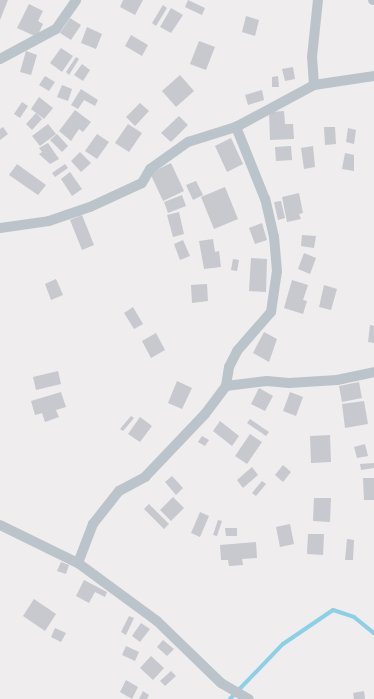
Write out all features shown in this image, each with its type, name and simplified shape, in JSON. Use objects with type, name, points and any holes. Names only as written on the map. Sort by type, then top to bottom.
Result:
[{"type":"street","points":[[0,60],[56,29],[76,0]]},
{"type":"street","points":[[314,85],[312,57],[318,0]]},
{"type":"street","points":[[0,228],[49,221],[96,204],[142,183],[150,169],[188,142],[236,127],[314,85],[374,76]]},
{"type":"street","points":[[78,563],[93,524],[119,490],[144,478],[193,427],[226,386],[229,367],[237,351],[271,312],[277,271],[274,237],[265,199],[236,127]]},
{"type":"street","points":[[226,386],[266,381],[289,383],[337,380],[374,372]]},
{"type":"street","points":[[0,525],[78,563],[157,621],[221,683],[249,699]]},
{"type":"building","points":[[0,0],[8,0],[0,20]]},
{"type":"building","points":[[123,0],[143,0],[135,15],[120,7]]},
{"type":"building","points":[[188,0],[205,8],[202,15],[185,7]]},
{"type":"building","points":[[29,4],[43,11],[38,21],[43,24],[37,37],[17,28]]},
{"type":"building","points":[[163,5],[167,8],[156,26],[152,23]]},
{"type":"building","points":[[171,8],[183,15],[171,33],[160,27]]},
{"type":"building","points":[[246,16],[259,20],[255,36],[242,32]]},
{"type":"building","points":[[70,18],[81,25],[71,40],[60,33]]},
{"type":"building","points":[[87,27],[102,34],[96,49],[81,43]]},
{"type":"building","points":[[131,35],[148,45],[142,56],[125,46]]},
{"type":"building","points":[[199,41],[215,47],[206,70],[190,64]]},
{"type":"building","points":[[61,48],[73,56],[62,72],[50,63]]},
{"type":"building","points":[[26,51],[37,55],[31,75],[20,72]]},
{"type":"building","points":[[76,57],[79,59],[69,75],[66,72]]},
{"type":"building","points":[[82,64],[90,70],[83,81],[74,75]]},
{"type":"building","points":[[293,67],[295,79],[285,81],[282,69]]},
{"type":"building","points":[[180,75],[194,91],[176,107],[162,91]]},
{"type":"building","points":[[45,76],[55,82],[49,91],[39,85]]},
{"type":"building","points":[[278,76],[279,87],[272,87],[272,77]]},
{"type":"building","points":[[62,85],[72,89],[68,101],[57,97]]},
{"type":"building","points":[[81,89],[98,100],[95,106],[84,100],[78,109],[71,105]]},
{"type":"building","points":[[262,90],[264,100],[248,105],[245,95]]},
{"type":"building","points":[[39,97],[53,108],[44,119],[31,109]]},
{"type":"building","points":[[22,102],[28,106],[20,118],[14,114]]},
{"type":"building","points":[[140,103],[149,111],[135,126],[126,117]]},
{"type":"building","points":[[75,110],[91,122],[83,132],[79,129],[71,141],[59,131]]},
{"type":"building","points":[[284,111],[285,124],[293,124],[294,139],[270,140],[269,112]]},
{"type":"building","points":[[36,113],[42,119],[32,130],[26,124]]},
{"type":"building","points":[[179,116],[188,125],[171,142],[161,133]]},
{"type":"building","points":[[48,124],[56,134],[40,146],[32,136]]},
{"type":"building","points":[[128,124],[142,133],[129,152],[115,143]]},
{"type":"building","points":[[3,127],[8,134],[0,140],[0,129]]},
{"type":"building","points":[[324,127],[335,127],[336,144],[325,145]]},
{"type":"building","points":[[348,128],[356,130],[354,144],[346,142]]},
{"type":"building","points":[[57,134],[68,146],[62,152],[50,140]]},
{"type":"building","points":[[97,134],[109,142],[97,159],[85,151]]},
{"type":"building","points":[[231,138],[243,164],[227,172],[215,146]]},
{"type":"building","points":[[48,143],[59,159],[50,164],[39,154],[42,152],[39,148]]},
{"type":"building","points":[[291,146],[292,160],[276,161],[275,147]]},
{"type":"building","points":[[313,146],[315,167],[304,169],[301,148]]},
{"type":"building","points":[[80,152],[91,163],[81,172],[71,161]]},
{"type":"building","points":[[345,153],[354,155],[354,171],[342,169]]},
{"type":"building","points":[[171,163],[184,191],[163,201],[150,173]]},
{"type":"building","points":[[17,164],[46,185],[38,195],[9,175]]},
{"type":"building","points":[[65,164],[68,168],[55,177],[52,173]]},
{"type":"building","points":[[70,172],[82,189],[72,196],[61,179]]},
{"type":"building","points":[[196,181],[203,195],[193,200],[186,185]]},
{"type":"building","points":[[225,187],[238,219],[214,229],[201,197]]},
{"type":"building","points":[[299,193],[303,213],[299,214],[301,219],[287,222],[282,197]]},
{"type":"building","points":[[182,195],[186,206],[168,213],[164,202]]},
{"type":"building","points":[[281,201],[285,218],[278,220],[274,202]]},
{"type":"building","points":[[179,212],[184,234],[173,237],[167,215]]},
{"type":"building","points":[[82,215],[94,245],[82,250],[70,220]]},
{"type":"building","points":[[262,223],[267,240],[255,244],[249,228]]},
{"type":"building","points":[[302,235],[316,236],[314,248],[301,246]]},
{"type":"building","points":[[213,239],[215,252],[219,251],[221,267],[204,269],[199,241]]},
{"type":"building","points":[[183,240],[190,256],[180,260],[174,244]]},
{"type":"building","points":[[304,253],[316,258],[310,274],[298,269]]},
{"type":"building","points":[[251,258],[267,259],[266,292],[249,291]]},
{"type":"building","points":[[233,259],[239,260],[237,271],[231,270]]},
{"type":"building","points":[[56,279],[63,295],[51,300],[45,284]]},
{"type":"building","points":[[292,280],[308,285],[303,300],[307,301],[303,314],[284,308]]},
{"type":"building","points":[[207,284],[208,301],[192,303],[191,285]]},
{"type":"building","points":[[324,285],[337,289],[331,310],[319,307]]},
{"type":"building","points":[[133,307],[143,324],[134,329],[124,313]]},
{"type":"building","points":[[370,325],[374,326],[374,343],[368,342]]},
{"type":"building","points":[[264,332],[277,339],[269,362],[253,353]]},
{"type":"building","points":[[156,333],[165,350],[151,358],[142,341]]},
{"type":"building","points":[[58,371],[61,384],[36,390],[33,377]]},
{"type":"building","points":[[177,381],[192,388],[182,409],[168,403]]},
{"type":"building","points":[[359,382],[362,398],[342,402],[339,386]]},
{"type":"building","points":[[259,388],[273,396],[265,411],[251,404]]},
{"type":"building","points":[[61,392],[66,407],[56,410],[59,417],[45,422],[42,413],[35,415],[31,401]]},
{"type":"building","points":[[290,392],[303,397],[296,416],[283,411]]},
{"type":"building","points":[[364,401],[368,424],[345,428],[342,404]]},
{"type":"building","points":[[131,416],[134,418],[123,431],[120,429]]},
{"type":"building","points":[[140,417],[152,426],[140,442],[128,434]]},
{"type":"building","points":[[250,419],[269,432],[266,436],[247,423]]},
{"type":"building","points":[[220,421],[239,436],[232,446],[213,431]]},
{"type":"building","points":[[250,434],[262,442],[247,464],[235,456]]},
{"type":"building","points":[[330,435],[331,462],[311,463],[310,436]]},
{"type":"building","points":[[202,436],[209,440],[205,446],[198,442]]},
{"type":"building","points":[[365,444],[368,456],[357,458],[354,447]]},
{"type":"building","points":[[374,463],[374,468],[361,470],[360,464]]},
{"type":"building","points":[[283,465],[291,472],[283,482],[275,475]]},
{"type":"building","points":[[252,467],[258,475],[243,488],[237,480]]},
{"type":"building","points":[[172,476],[183,488],[176,495],[165,482]]},
{"type":"building","points":[[363,478],[374,478],[374,500],[364,500]]},
{"type":"building","points":[[262,481],[266,484],[256,496],[252,493]]},
{"type":"building","points":[[173,497],[184,508],[171,521],[160,510]]},
{"type":"building","points":[[314,498],[331,498],[330,522],[313,521]]},
{"type":"building","points":[[149,504],[169,524],[164,529],[144,509]]},
{"type":"building","points":[[200,512],[209,516],[200,537],[191,533]]},
{"type":"building","points":[[218,520],[222,521],[217,536],[213,535]]},
{"type":"building","points":[[290,524],[294,544],[280,547],[276,527]]},
{"type":"building","points":[[225,528],[237,528],[237,536],[226,536]]},
{"type":"building","points":[[308,534],[324,534],[323,555],[307,554]]},
{"type":"building","points":[[347,539],[354,540],[353,560],[345,560]]},
{"type":"building","points":[[256,542],[257,558],[242,559],[243,565],[229,566],[228,560],[221,560],[220,545]]},
{"type":"building","points":[[61,562],[69,565],[66,574],[57,571]]},
{"type":"building","points":[[84,580],[107,592],[105,597],[95,592],[89,603],[76,596]]},
{"type":"building","points":[[34,599],[56,614],[45,631],[23,616]]},
{"type":"building","points":[[129,616],[134,618],[126,635],[121,632]]},
{"type":"building","points":[[141,623],[150,629],[140,642],[132,636]]},
{"type":"building","points":[[55,628],[66,633],[61,642],[51,637]]},
{"type":"building","points":[[163,640],[174,649],[167,656],[157,647]]},
{"type":"building","points":[[126,646],[139,652],[135,661],[122,655]]},
{"type":"building","points":[[151,656],[164,668],[153,680],[140,668]]},
{"type":"building","points":[[171,671],[176,676],[165,686],[160,681]]},
{"type":"building","points":[[126,680],[138,687],[132,699],[120,692]]},
{"type":"building","points":[[143,691],[149,695],[147,699],[139,699]]},
{"type":"building","points":[[364,691],[365,699],[354,699],[353,693]]},
{"type":"waterway","points":[[230,699],[283,644],[333,610],[354,617],[374,633]]}]
